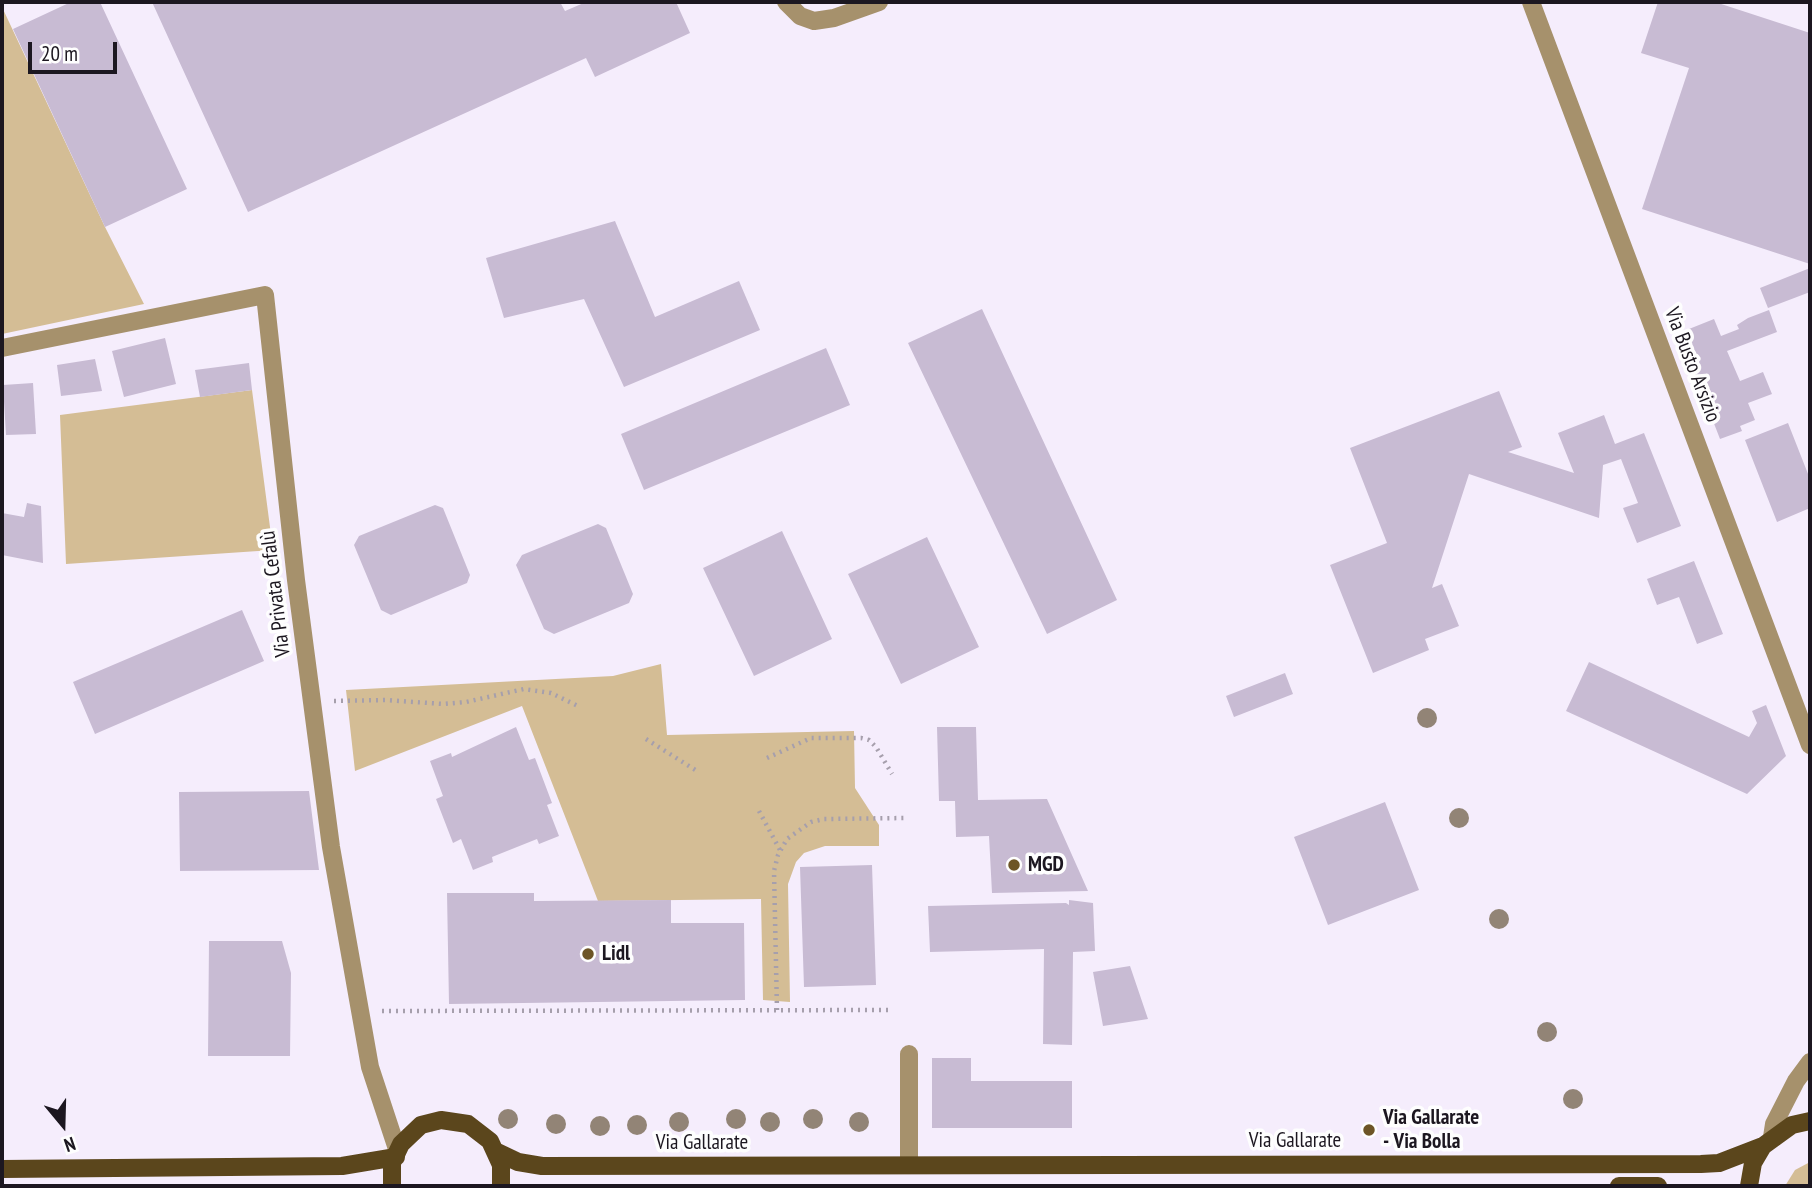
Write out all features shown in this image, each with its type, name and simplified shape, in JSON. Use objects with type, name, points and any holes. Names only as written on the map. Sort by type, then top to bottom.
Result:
[{"type":"main road","name":"Via Gallarate","points":[[396,1153],[421,1125],[455,1120],[481,1131],[497,1152],[518,1162],[542,1166],[1701,1164],[1719,1163],[1768,1142],[1792,1125],[1810,1121]]},
{"type":"main road","points":[[1749,1186],[1754,1163],[1768,1142]]},
{"type":"main road","points":[[497,1152],[502,1165],[501,1186]]},
{"type":"main road","points":[[2,1169],[342,1166],[396,1153],[391,1170],[392,1186]]},
{"type":"main road","points":[[1619,1186],[1658,1186]]},
{"type":"street","points":[[786,2],[807,19],[834,18],[879,2]]},
{"type":"street","name":"Via Busto Arsizio","points":[[1531,2],[1810,745]]},
{"type":"street","name":"Via Privata Cefalù","points":[[2,348],[265,295],[331,846],[370,1067],[396,1153]]},
{"type":"street","points":[[909,1054],[909,1165]]},
{"type":"street","points":[[1768,1142],[1796,1081],[1810,1062]]},
{"type":"path","points":[[312,702],[386,700],[443,704],[466,702],[524,689],[551,693],[580,707]]},
{"type":"path","points":[[767,758],[811,738],[861,738],[869,740],[876,747],[892,774]]},
{"type":"path","points":[[646,739],[697,771]]},
{"type":"path","points":[[759,811],[780,850]]},
{"type":"path","points":[[776,1010],[775,871],[780,850],[798,829],[810,822],[905,818]]},
{"type":"path","points":[[379,1011],[888,1010]]},
{"type":"shaded area","points":[[2,7],[105,227],[144,304],[2,334]]},
{"type":"shaded area","points":[[252,390],[273,550],[66,564],[60,415]]},
{"type":"shaded area","points":[[661,664],[667,735],[854,731],[855,788],[879,825],[879,846],[825,846],[804,853],[796,862],[788,884],[790,1002],[763,1000],[761,899],[598,901],[522,706],[355,771],[346,690],[613,676]]},
{"type":"shaded area","points":[[1810,1162],[1810,1186],[1785,1186],[1795,1170]]},
{"type":"building","points":[[71,2],[100,2],[187,189],[105,227],[13,29]]},
{"type":"building","points":[[152,2],[560,2],[565,11],[586,2],[676,2],[690,33],[595,77],[586,58],[248,212]]},
{"type":"building","points":[[1658,2],[1715,2],[1810,33],[1810,264],[1642,209],[1689,68],[1641,53]]},
{"type":"building","points":[[615,221],[655,317],[739,281],[760,330],[624,387],[584,299],[504,318],[486,258]]},
{"type":"building","points":[[1810,268],[1810,292],[1768,308],[1760,288]]},
{"type":"building","points":[[982,309],[1117,600],[1047,634],[908,343]]},
{"type":"building","points":[[1769,310],[1777,332],[1727,351],[1740,381],[1763,372],[1772,394],[1748,403],[1755,420],[1740,426],[1742,431],[1720,439],[1679,333],[1714,319],[1721,336],[1739,329],[1737,325],[1748,318]]},
{"type":"building","points":[[165,338],[176,384],[124,397],[112,351]]},
{"type":"building","points":[[826,348],[850,405],[644,490],[621,434]]},
{"type":"building","points":[[95,359],[102,391],[61,396],[57,365]]},
{"type":"building","points":[[249,363],[252,390],[200,397],[195,370]]},
{"type":"building","points":[[33,383],[36,434],[6,435],[3,385]]},
{"type":"building","points":[[1499,391],[1522,447],[1508,452],[1574,473],[1558,433],[1604,415],[1615,444],[1644,433],[1681,526],[1637,543],[1623,508],[1638,503],[1621,459],[1603,465],[1599,518],[1469,474],[1432,588],[1442,584],[1459,626],[1425,639],[1429,650],[1373,673],[1330,565],[1387,543],[1350,448]]},
{"type":"building","points":[[1788,423],[1810,479],[1810,508],[1777,522],[1745,440]]},
{"type":"building","points":[[27,503],[41,506],[43,563],[2,555],[2,513],[24,517]]},
{"type":"building","points":[[435,505],[443,508],[470,575],[467,583],[391,615],[381,610],[354,545],[359,536]]},
{"type":"building","points":[[598,524],[606,528],[633,594],[629,603],[554,634],[544,629],[516,565],[522,555]]},
{"type":"building","points":[[782,531],[832,639],[754,676],[703,568]]},
{"type":"building","points":[[927,537],[979,647],[901,684],[848,574]]},
{"type":"building","points":[[1694,561],[1723,634],[1697,644],[1679,597],[1657,605],[1647,579]]},
{"type":"building","points":[[242,610],[264,661],[95,734],[73,682]]},
{"type":"building","points":[[1589,662],[1749,737],[1757,723],[1752,711],[1766,705],[1786,756],[1747,794],[1566,711]]},
{"type":"building","points":[[1285,673],[1293,694],[1234,717],[1226,696]]},
{"type":"building","points":[[516,727],[529,760],[535,758],[552,803],[547,805],[559,836],[539,844],[537,839],[492,857],[493,862],[473,870],[461,839],[453,843],[436,799],[443,796],[430,761],[451,753],[452,757]]},
{"type":"building","points":[[937,727],[976,727],[978,800],[1047,799],[1088,891],[992,893],[989,836],[956,837],[955,801],[939,801]]},
{"type":"building","points":[[309,791],[319,870],[180,871],[179,792]]},
{"type":"building","points":[[1385,802],[1419,890],[1328,925],[1294,837]]},
{"type":"building","points":[[872,865],[876,985],[804,987],[800,867]]},
{"type":"building","points":[[447,893],[534,893],[534,901],[671,900],[671,923],[744,923],[745,1000],[449,1004]]},
{"type":"building","points":[[1069,900],[1093,903],[1095,951],[1073,952],[1072,1045],[1043,1044],[1044,949],[930,952],[928,906],[1069,905]]},
{"type":"building","points":[[209,941],[282,941],[291,973],[290,1056],[208,1056]]},
{"type":"building","points":[[1130,966],[1148,1019],[1103,1026],[1093,972]]},
{"type":"building","points":[[932,1058],[971,1058],[971,1081],[1072,1081],[1072,1128],[932,1128]]},
{"type":"place","name":"MGD","points":[[1014,865]]},
{"type":"place","name":"Lidl","points":[[588,954]]},
{"type":"place","name":"Via Gallarate - Via Bolla","points":[[1369,1130]]}]
